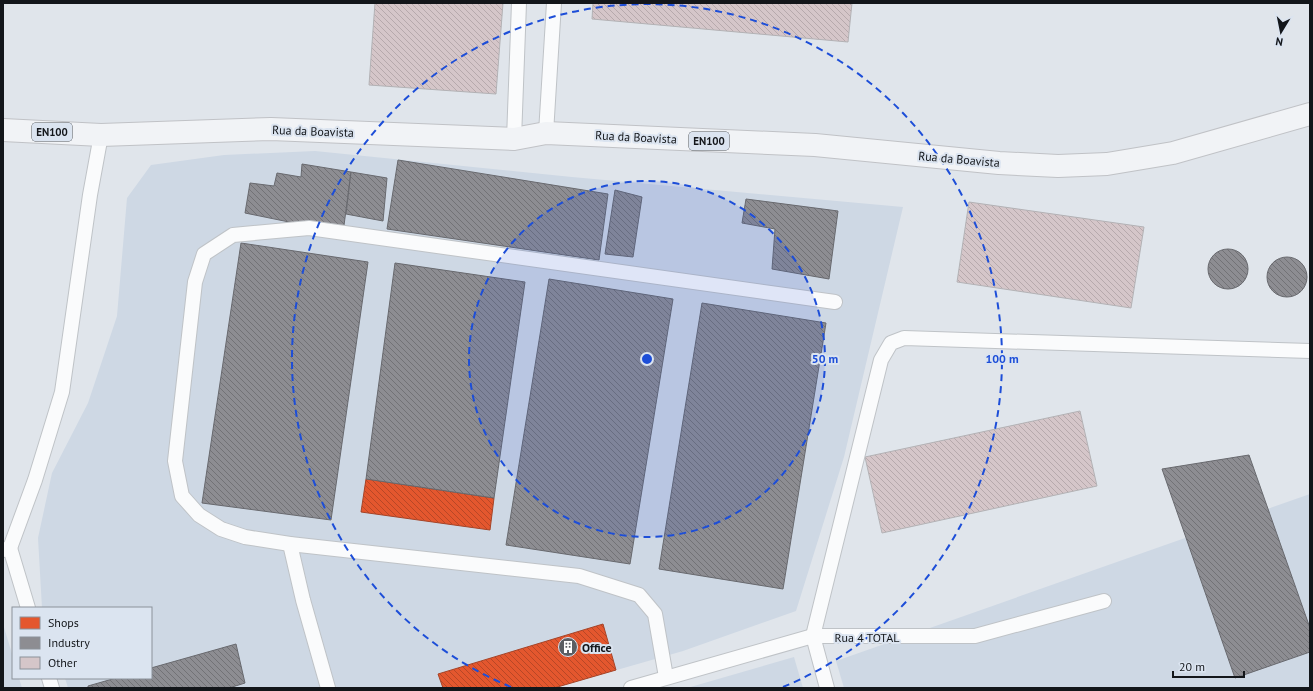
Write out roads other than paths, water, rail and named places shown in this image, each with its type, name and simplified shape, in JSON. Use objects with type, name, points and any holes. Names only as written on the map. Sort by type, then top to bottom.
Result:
[{"type":"main road","name":"Rua da Boavista","points":[[3,130],[101,135],[271,129],[514,140],[546,133],[815,145],[999,164],[1058,166],[1107,164],[1173,153],[1310,114]]},
{"type":"lane","points":[[514,140],[519,3]]},
{"type":"lane","points":[[546,133],[554,3]]},
{"type":"lane","points":[[28,607],[7,549],[35,480],[62,392],[78,289],[90,195],[101,135]]},
{"type":"lane","points":[[666,677],[655,614],[639,595],[579,576],[290,544],[245,537],[221,529],[199,514],[182,496],[175,461],[195,282],[204,254],[233,235],[309,228],[835,302]]},
{"type":"lane","points":[[826,688],[813,636],[881,360],[891,343],[904,338],[1310,351]]},
{"type":"lane","points":[[290,544],[303,600],[328,688]]},
{"type":"lane","name":"Rua 4 TOTAL","points":[[631,688],[813,636],[975,636],[1104,601]]},
{"type":"place","name":"Office","points":[[568,647]]}]
